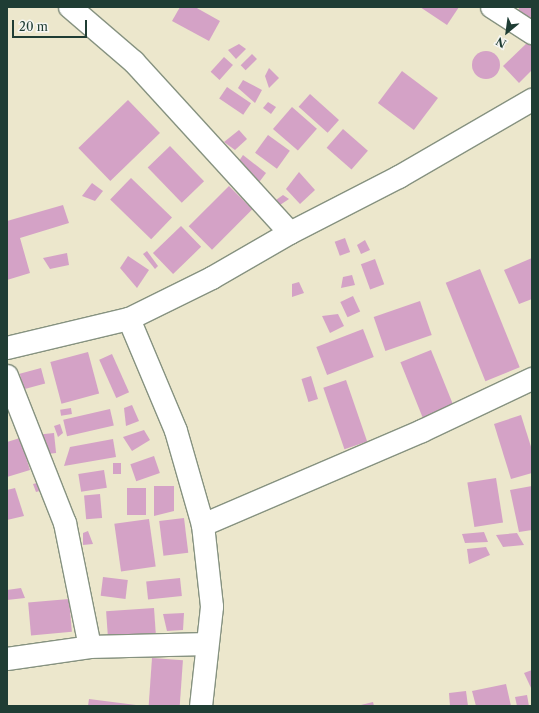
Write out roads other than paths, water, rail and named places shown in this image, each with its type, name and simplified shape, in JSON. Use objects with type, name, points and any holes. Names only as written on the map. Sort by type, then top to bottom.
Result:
[{"type":"street","points":[[70,7],[134,62],[290,233]]},
{"type":"street","points":[[492,7],[532,33]]},
{"type":"street","points":[[7,348],[129,319],[212,278],[290,233],[399,177],[532,100]]},
{"type":"street","points":[[129,319],[176,431],[203,525],[212,607],[200,706]]},
{"type":"street","points":[[7,376],[65,523],[90,648]]},
{"type":"street","points":[[203,525],[422,431],[532,379]]},
{"type":"street","points":[[7,659],[90,648],[207,644]]}]
